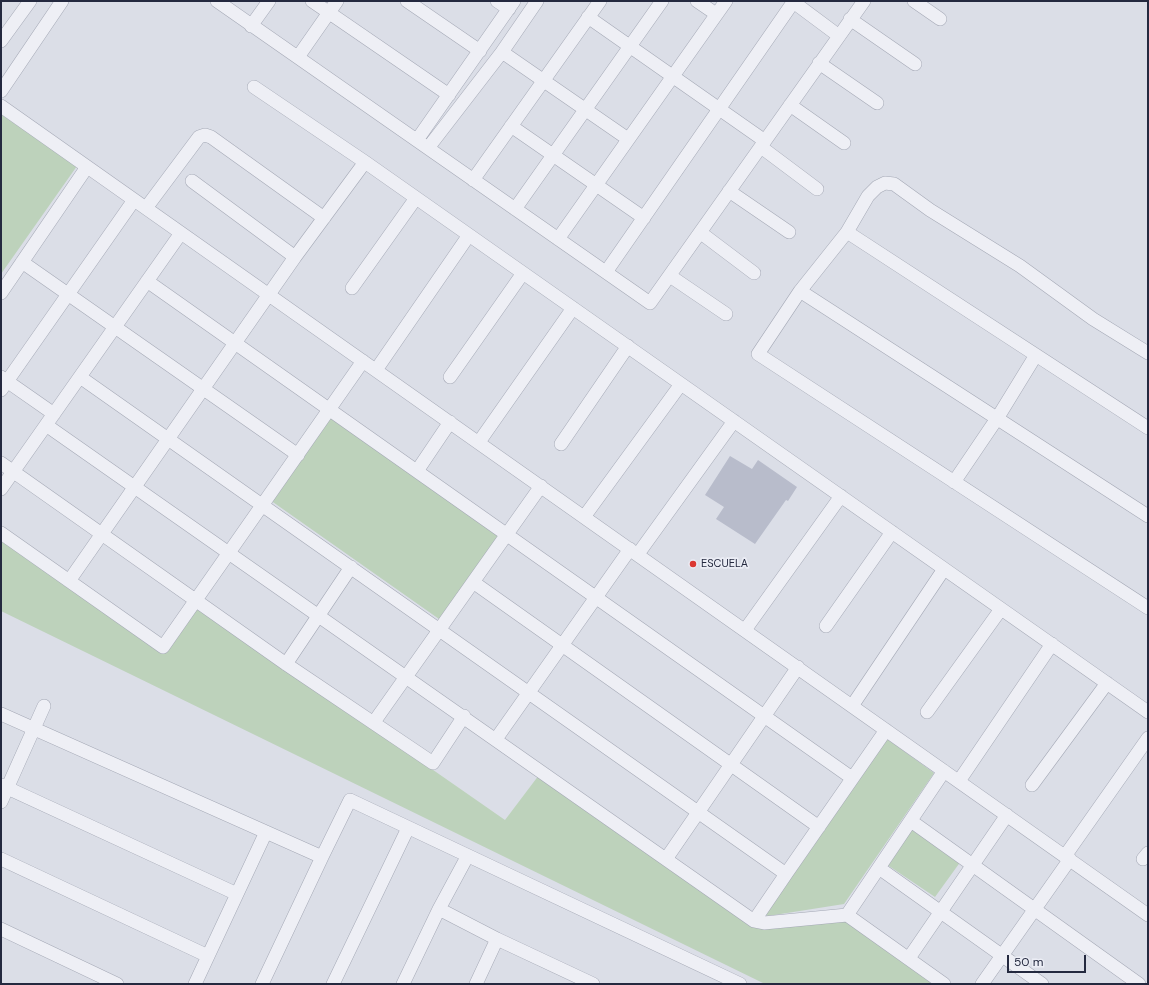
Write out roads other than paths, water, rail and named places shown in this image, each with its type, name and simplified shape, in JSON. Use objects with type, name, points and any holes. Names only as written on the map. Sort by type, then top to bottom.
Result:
[{"type":"street","points":[[1,91],[62,1]]},
{"type":"street","points":[[217,1],[650,303],[701,233],[819,62],[864,1]]},
{"type":"street","points":[[251,26],[269,1]]},
{"type":"street","points":[[312,1],[449,95]]},
{"type":"street","points":[[298,57],[337,1]]},
{"type":"street","points":[[407,1],[480,51]]},
{"type":"street","points":[[417,140],[512,5],[497,1]]},
{"type":"street","points":[[428,148],[502,52],[537,1]]},
{"type":"street","points":[[474,180],[600,1]]},
{"type":"street","points":[[515,209],[662,1]]},
{"type":"street","points":[[697,1],[716,14]]},
{"type":"street","points":[[558,239],[726,1]]},
{"type":"street","points":[[606,272],[793,1],[839,36]]},
{"type":"street","points":[[914,1],[940,19]]},
{"type":"street","points":[[1,41],[28,2]]},
{"type":"street","points":[[588,17],[719,109],[817,189]]},
{"type":"street","points":[[850,20],[915,64]]},
{"type":"street","points":[[502,52],[628,139]]},
{"type":"street","points":[[819,62],[877,103]]},
{"type":"street","points":[[254,87],[365,162],[1148,712]]},
{"type":"street","points":[[1,106],[1148,914]]},
{"type":"street","points":[[790,106],[844,143]]},
{"type":"street","points":[[511,126],[644,218]]},
{"type":"street","points":[[146,208],[199,137],[205,135],[211,137],[324,218]]},
{"type":"street","points":[[69,581],[295,257],[365,162]]},
{"type":"street","points":[[1,293],[87,167]]},
{"type":"street","points":[[192,181],[295,257]]},
{"type":"street","points":[[1148,352],[1093,319],[1020,266],[930,210],[894,184],[885,182],[877,187],[868,196],[847,232],[800,291],[758,354],[1148,608]]},
{"type":"street","points":[[729,191],[789,232]]},
{"type":"street","points":[[352,288],[416,198]]},
{"type":"street","points":[[54,414],[3,383],[134,200]]},
{"type":"street","points":[[847,232],[1148,428]]},
{"type":"street","points":[[1,489],[181,233]]},
{"type":"street","points":[[701,233],[754,272]]},
{"type":"street","points":[[376,370],[469,235]]},
{"type":"street","points":[[22,262],[298,455]]},
{"type":"street","points":[[450,377],[523,273]]},
{"type":"street","points":[[670,276],[726,314]]},
{"type":"street","points":[[147,281],[234,344],[330,409],[852,778]]},
{"type":"street","points":[[800,291],[998,417],[1148,516]]},
{"type":"street","points":[[479,442],[573,308]]},
{"type":"street","points":[[561,444],[628,346]]},
{"type":"street","points":[[954,482],[998,417],[1036,355]]},
{"type":"street","points":[[1,533],[163,647],[363,361]]},
{"type":"street","points":[[80,377],[786,874]]},
{"type":"street","points":[[584,517],[681,384]]},
{"type":"street","points":[[496,740],[596,597],[634,551],[734,421]]},
{"type":"street","points":[[417,471],[450,422]]},
{"type":"street","points":[[46,425],[464,716],[754,921],[764,923],[847,915],[944,984]]},
{"type":"street","points":[[1,463],[286,664],[433,763],[464,716]]},
{"type":"street","points":[[374,722],[405,676],[541,486]]},
{"type":"street","points":[[745,630],[841,496]]},
{"type":"street","points":[[826,626],[892,532]]},
{"type":"street","points":[[286,664],[351,567]]},
{"type":"street","points":[[852,706],[944,569]]},
{"type":"street","points":[[473,582],[818,827]]},
{"type":"street","points":[[927,712],[1001,609]]},
{"type":"street","points":[[959,781],[1052,644]]},
{"type":"street","points":[[666,859],[798,667]]},
{"type":"street","points":[[1032,785],[1107,683]]},
{"type":"street","points":[[1,802],[4,786],[35,729],[44,706]]},
{"type":"street","points":[[1,714],[322,857]]},
{"type":"street","points":[[754,921],[886,730]]},
{"type":"street","points":[[982,984],[1035,909],[1148,738]]},
{"type":"street","points":[[847,915],[944,771]]},
{"type":"street","points":[[4,786],[237,894]]},
{"type":"street","points":[[262,984],[350,800],[722,980],[740,984]]},
{"type":"street","points":[[909,958],[1007,815]]},
{"type":"street","points":[[911,820],[1139,984]]},
{"type":"street","points":[[333,984],[408,828]]},
{"type":"street","points":[[195,984],[266,832]]},
{"type":"street","points":[[403,984],[439,909],[467,857]]},
{"type":"street","points":[[1,859],[208,956]]},
{"type":"street","points":[[879,868],[1042,984]]},
{"type":"street","points":[[439,909],[497,939],[593,984]]},
{"type":"street","points":[[1,929],[116,984]]},
{"type":"street","points":[[476,984],[497,939]]},
{"type":"place","name":"ESCUELA","points":[[693,564]]}]
